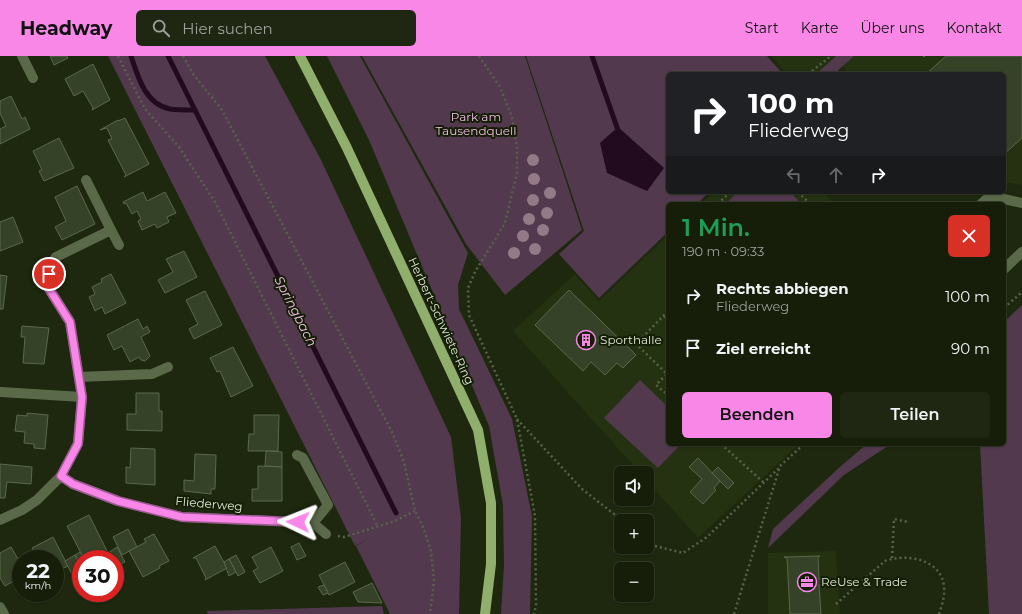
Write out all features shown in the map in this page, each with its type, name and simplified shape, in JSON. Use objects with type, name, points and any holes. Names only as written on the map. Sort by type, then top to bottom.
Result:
[{"type":"main road","name":"Herbert-Schwiete-Ring","points":[[300,56],[347,148],[478,430],[492,503],[491,564],[486,614]]},
{"type":"street","points":[[22,56],[33,78]]},
{"type":"street","points":[[86,180],[119,245]]},
{"type":"street","points":[[983,202],[990,196],[1022,203]]},
{"type":"street","points":[[0,520],[22,510],[37,500],[61,476],[78,444],[82,397],[70,322],[46,284],[51,264],[56,257],[111,230]]},
{"type":"street","points":[[1008,260],[1022,252]]},
{"type":"street","points":[[79,376],[152,374],[168,367]]},
{"type":"street","points":[[1,392],[82,397]]},
{"type":"street","points":[[297,455],[303,458],[328,505],[313,523],[326,534]]},
{"type":"street","name":"Fliederweg","points":[[61,476],[73,484],[118,501],[182,517],[313,523]]},
{"type":"street","points":[[0,607],[4,614]]},
{"type":"path","points":[[118,56],[144,109],[179,147],[215,202],[378,526]]},
{"type":"path","points":[[183,56],[192,74],[222,110],[394,434],[404,462],[415,511],[423,528],[430,552],[434,581],[430,614]]},
{"type":"path","points":[[479,56],[500,87],[512,118],[517,147],[517,173],[505,223],[474,272],[468,288],[469,315],[517,419],[535,516],[536,606],[534,614]]},
{"type":"path","points":[[811,72],[831,56]]},
{"type":"path","points":[[720,202],[728,194]]},
{"type":"path","points":[[800,194],[808,202]]},
{"type":"path","points":[[1006,306],[1022,292]]},
{"type":"path","points":[[666,314],[636,344],[666,372]]},
{"type":"path","points":[[666,374],[656,385],[666,393]]},
{"type":"path","points":[[517,419],[582,489],[614,514]]},
{"type":"path","points":[[724,446],[763,482]]},
{"type":"path","points":[[654,546],[683,553],[707,537],[802,446]]},
{"type":"path","points":[[734,614],[780,466]]},
{"type":"path","points":[[326,534],[344,536],[395,521],[415,511]]},
{"type":"path","points":[[892,558],[894,519],[908,522]]},
{"type":"path","points":[[836,604],[885,561],[892,558],[911,558],[931,565],[936,569],[944,586],[944,599],[939,614]]},
{"type":"path","points":[[824,582],[834,582]]},
{"type":"shaded area","points":[[771,56],[1022,56],[1022,185],[1006,182],[1006,72],[847,72],[834,57],[818,72],[785,72]]},
{"type":"shaded area","points":[[618,127],[664,168],[647,191],[607,173],[600,143]]},
{"type":"shaded area","points":[[712,194],[825,194],[832,202],[703,202]]},
{"type":"shaded area","points":[[666,237],[666,446],[797,446],[698,538],[654,489],[654,466],[634,466],[513,331],[575,274],[599,301]]},
{"type":"shaded area","points":[[836,551],[840,614],[768,614],[768,553]]},
{"type":"green space","points":[[108,56],[265,56],[321,160],[451,437],[461,518],[459,614],[390,614],[356,546],[372,537],[355,546]]},
{"type":"green space","points":[[327,56],[360,56],[468,253],[458,285],[459,309],[512,419],[532,516],[530,614],[501,614],[504,565],[503,505],[489,426],[369,140]]},
{"type":"green space","name":"Park am Tausendquell","points":[[362,56],[525,56],[582,230],[505,295],[466,244]]},
{"type":"green space","points":[[526,56],[767,56],[781,72],[666,72],[666,194],[707,194],[699,202],[666,202],[666,234],[599,298],[559,254],[584,231]]},
{"type":"green space","points":[[836,56],[854,56],[836,72],[818,72]]},
{"type":"green space","points":[[735,194],[792,194],[798,200],[796,202],[728,202]]},
{"type":"green space","points":[[1022,305],[1022,614],[989,614],[980,446],[1006,446],[1006,320]]},
{"type":"green space","points":[[640,380],[666,405],[666,446],[679,446],[658,468],[604,418]]},
{"type":"green space","points":[[865,446],[888,446],[844,475],[768,548],[773,529]]},
{"type":"green space","points":[[382,606],[384,614],[208,614],[207,611]]},
{"type":"building","points":[[50,56],[67,56],[68,58],[54,65]]},
{"type":"building","points":[[946,56],[1022,56],[1022,138],[1006,152],[1006,72],[928,72]]},
{"type":"building","points":[[93,64],[110,100],[92,110],[93,108],[83,91],[74,96],[65,79]]},
{"type":"building","points":[[11,96],[22,119],[25,117],[30,129],[0,144],[0,129],[6,126],[0,113],[0,101]]},
{"type":"building","points":[[125,118],[149,164],[124,177],[126,175],[108,140],[112,139],[107,128],[100,130],[118,120]]},
{"type":"building","points":[[59,138],[74,168],[44,181],[39,171],[42,170],[33,151]]},
{"type":"building","points":[[77,186],[95,224],[62,240],[55,227],[66,221],[55,197]]},
{"type":"building","points":[[143,192],[147,201],[165,192],[176,213],[167,217],[169,222],[157,228],[155,224],[142,230],[138,221],[141,219],[137,211],[132,214],[126,203],[124,204],[123,202]]},
{"type":"building","points":[[13,217],[23,242],[0,251],[0,222]]},
{"type":"building","points":[[184,251],[197,277],[165,293],[158,280],[173,272],[166,259]]},
{"type":"building","points":[[111,274],[126,303],[105,314],[102,307],[95,311],[89,297],[95,294],[92,287],[102,282],[101,279]]},
{"type":"building","points":[[0,275],[7,276],[3,309],[0,309]]},
{"type":"building","name":"Sporthalle","points":[[569,290],[636,355],[623,368],[617,363],[605,375],[591,362],[583,371],[535,325]]},
{"type":"building","points":[[205,291],[222,325],[194,339],[189,329],[198,324],[186,300]]},
{"type":"building","points":[[138,319],[143,329],[147,326],[150,332],[141,337],[150,356],[145,361],[141,360],[139,357],[130,362],[122,346],[114,350],[107,335]]},
{"type":"building","points":[[22,326],[49,328],[44,364],[23,363],[25,337],[21,337]]},
{"type":"building","points":[[233,347],[253,386],[231,397],[220,371],[217,372],[210,358]]},
{"type":"building","points":[[136,393],[159,393],[159,411],[162,411],[162,431],[127,430],[127,414],[136,414]]},
{"type":"building","points":[[27,413],[48,415],[45,449],[34,448],[34,444],[24,443],[25,432],[15,431],[17,415],[27,416]]},
{"type":"building","points":[[254,415],[279,415],[278,451],[248,451],[249,434],[254,434]]},
{"type":"building","points":[[131,448],[155,449],[155,485],[126,483],[126,467],[130,468]]},
{"type":"building","points":[[266,451],[282,452],[282,467],[265,466]]},
{"type":"building","points":[[195,454],[216,455],[215,489],[211,489],[211,494],[184,491],[184,480],[194,481]]},
{"type":"building","points":[[698,458],[720,481],[714,488],[716,490],[703,504],[690,492],[702,479],[689,467]]},
{"type":"building","points":[[0,464],[32,467],[31,484],[7,482],[5,498],[0,498]]},
{"type":"building","points":[[258,466],[282,467],[282,501],[252,501],[252,489],[258,489]]},
{"type":"building","points":[[718,467],[734,483],[728,489],[712,473]]},
{"type":"building","points":[[89,515],[106,550],[79,550],[67,526]]},
{"type":"building","points":[[128,529],[137,547],[124,554],[124,550],[120,550],[113,537]]},
{"type":"building","points":[[154,534],[169,561],[159,566],[160,568],[143,577],[129,551],[146,542],[144,539]]},
{"type":"building","points":[[53,537],[60,550],[33,550],[32,548]]},
{"type":"building","points":[[299,543],[306,556],[297,560],[291,547]]},
{"type":"building","points":[[215,546],[227,568],[205,580],[206,578],[196,558],[193,558]]},
{"type":"building","points":[[11,547],[13,550],[12,582],[5,586],[0,578],[0,553]]},
{"type":"building","points":[[271,547],[283,571],[260,583],[253,571],[258,568],[252,557]]},
{"type":"building","points":[[236,555],[245,572],[238,576],[229,559]]},
{"type":"building","points":[[820,556],[818,557],[819,579],[822,579],[822,585],[819,585],[821,614],[790,614],[787,558],[784,557]]},
{"type":"building","points":[[72,557],[72,574],[65,561]]},
{"type":"building","points":[[64,558],[68,566],[64,568]]},
{"type":"building","points":[[229,559],[236,572],[229,576],[224,562]]},
{"type":"building","points":[[345,562],[355,582],[329,595],[319,575]]},
{"type":"building","points":[[372,583],[382,603],[358,602],[353,592]]},
{"type":"building","points":[[324,585],[328,593],[323,595],[318,587]]},
{"type":"waterway","name":"Springbach","points":[[131,56],[140,81],[154,102],[170,109],[195,110],[396,513]]},
{"type":"waterway","name":"Springbach","points":[[168,56],[195,110]]},
{"type":"waterway","points":[[592,56],[619,133]]},
{"type":"place","name":"Sporthalle","points":[[586,340]]},
{"type":"place","name":"ReUse & Trade","points":[[807,582]]},
{"type":"route","points":[[49,274],[46,284],[70,322],[82,397],[78,444],[71,460],[61,476],[73,484],[118,501],[182,517],[298,522]]}]
